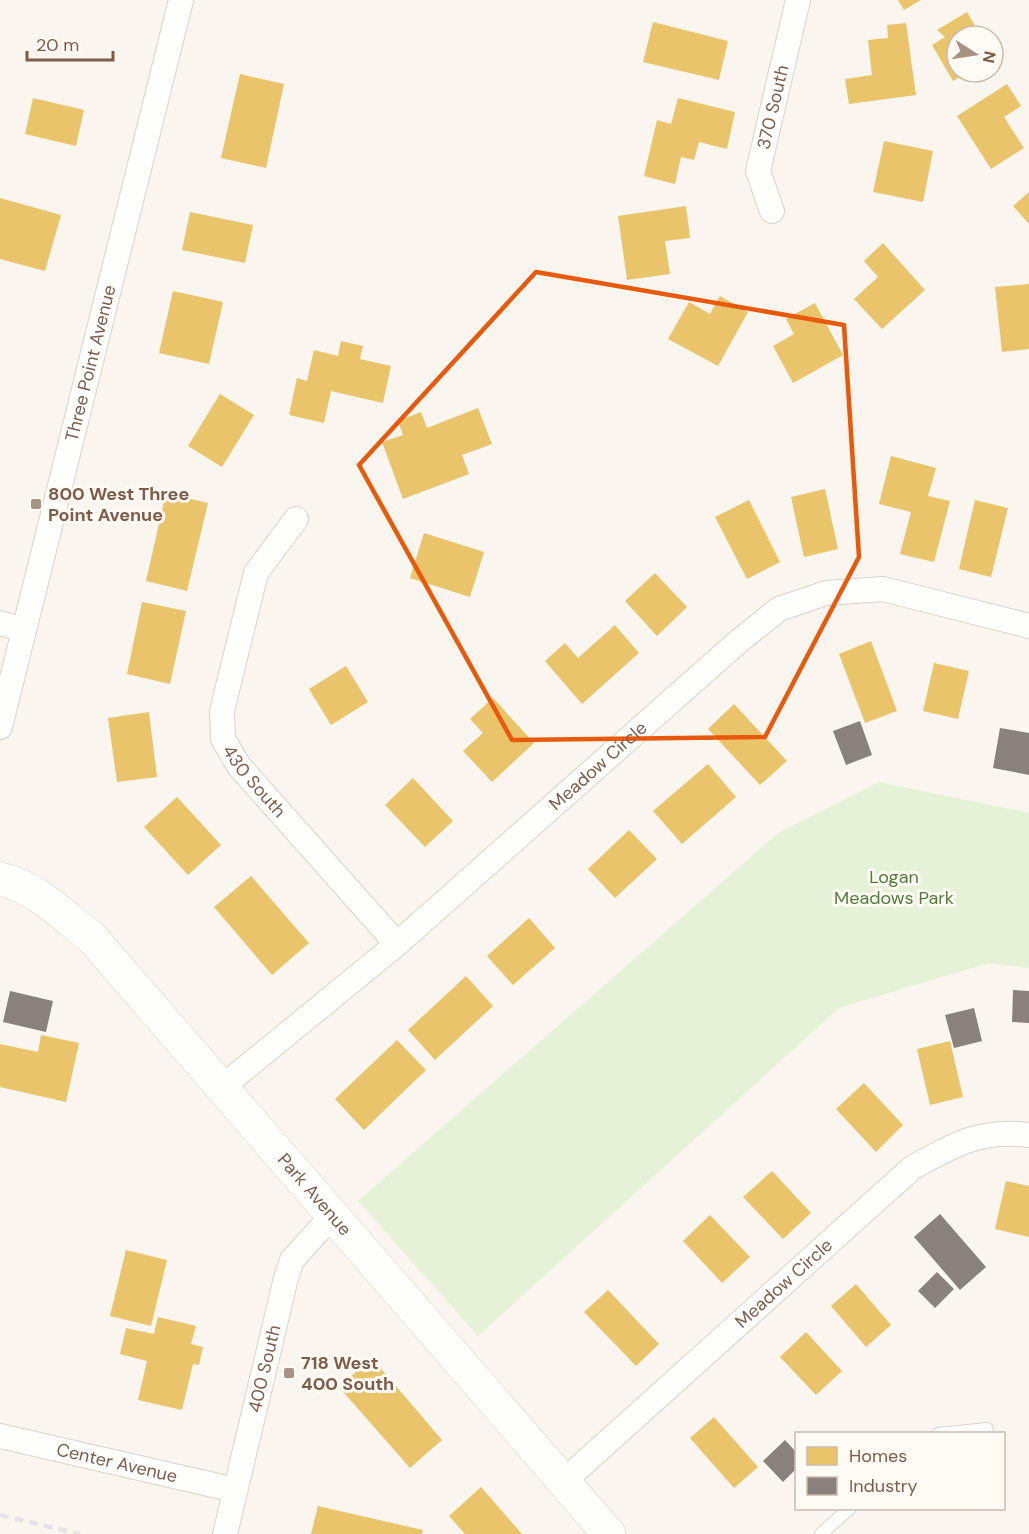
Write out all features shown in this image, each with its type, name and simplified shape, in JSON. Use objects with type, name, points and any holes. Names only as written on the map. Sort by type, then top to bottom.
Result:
[{"type":"street","name":"Three Point Avenue","points":[[0,727],[182,0]]},
{"type":"street","name":"370 South","points":[[772,211],[758,171],[798,0]]},
{"type":"street","name":"430 South","points":[[296,519],[256,573],[222,711],[223,739],[239,766],[397,944]]},
{"type":"street","name":"Meadow Circle","points":[[221,1088],[397,944],[706,670],[779,609],[826,593],[883,590],[1029,626]]},
{"type":"street","points":[[0,623],[24,630]]},
{"type":"street","name":"Park Avenue","points":[[0,879],[9,881],[48,903],[92,938],[331,1217],[609,1534]]},
{"type":"street","name":"Meadow Circle","points":[[563,1482],[912,1168],[957,1142],[1005,1132],[1029,1135]]},
{"type":"street","name":"400 South","points":[[225,1534],[292,1260],[331,1217]]},
{"type":"street","name":"Center Avenue","points":[[0,1436],[235,1490]]},
{"type":"lane","points":[[958,1432],[987,1429]]},
{"type":"lane","points":[[821,1534],[849,1510]]},
{"type":"highlighted area","points":[[536,272],[844,325],[859,557],[765,737],[512,740],[359,465]]},
{"type":"green space","name":"Logan Meadows Park","points":[[879,782],[1029,813],[1029,968],[989,963],[839,1008],[478,1336],[358,1201],[778,833]]},
{"type":"building: Homes","points":[[898,0],[921,0],[904,10]]},
{"type":"building: Homes","points":[[967,12],[974,24],[947,24]]},
{"type":"building: Homes","points":[[653,22],[728,41],[719,80],[643,62]]},
{"type":"building: Homes","points":[[906,23],[916,95],[849,104],[845,79],[872,75],[868,40],[888,38],[887,25]]},
{"type":"building: Homes","points":[[945,25],[945,37],[937,30]]},
{"type":"building: Homes","points":[[945,37],[945,67],[932,45]]},
{"type":"building: Homes","points":[[240,74],[284,84],[266,168],[221,158]]},
{"type":"building: Homes","points":[[1007,84],[1021,106],[1004,117],[1024,148],[991,169],[957,116]]},
{"type":"building: Homes","points":[[33,98],[84,110],[76,146],[25,134]]},
{"type":"building: Homes","points":[[678,98],[735,112],[727,149],[699,142],[694,160],[681,157],[675,184],[644,176],[657,120],[671,124]]},
{"type":"building: Homes","points":[[884,141],[933,151],[923,202],[873,192]]},
{"type":"building: Homes","points":[[1029,192],[1029,224],[1013,206]]},
{"type":"building: Homes","points":[[0,198],[61,215],[45,271],[0,259]]},
{"type":"building: Homes","points":[[686,206],[690,238],[665,241],[670,274],[627,280],[618,216]]},
{"type":"building: Homes","points":[[190,212],[253,225],[245,263],[182,250]]},
{"type":"building: Homes","points":[[883,243],[925,290],[882,329],[854,299],[878,277],[864,261]]},
{"type":"building: Homes","points":[[1029,284],[1029,349],[1002,352],[995,287]]},
{"type":"building: Homes","points":[[173,291],[223,302],[209,364],[159,353]]},
{"type":"building: Homes","points":[[720,296],[748,312],[718,366],[668,339],[689,302],[710,314]]},
{"type":"building: Homes","points":[[815,303],[843,355],[793,383],[773,346],[794,334],[786,319]]},
{"type":"building: Homes","points":[[341,341],[363,346],[360,359],[391,366],[383,403],[331,391],[324,423],[289,415],[297,378],[307,381],[314,350],[338,356]]},
{"type":"building: Homes","points":[[220,394],[254,415],[222,467],[188,446]]},
{"type":"building: Homes","points":[[478,408],[492,444],[462,455],[469,474],[403,499],[382,442],[403,435],[398,421],[421,412],[427,428]]},
{"type":"building: Homes","points":[[891,456],[936,468],[928,496],[950,501],[934,562],[900,554],[911,512],[879,504]]},
{"type":"building: Homes","points":[[825,489],[838,549],[804,557],[791,497]]},
{"type":"building: Homes","points":[[166,493],[208,503],[187,591],[146,581]]},
{"type":"building: Homes","points":[[749,500],[780,562],[747,579],[715,517]]},
{"type":"building: Homes","points":[[975,500],[1008,508],[991,577],[959,569]]},
{"type":"building: Homes","points":[[424,533],[484,552],[470,597],[410,578]]},
{"type":"building: Homes","points":[[655,573],[687,607],[657,636],[625,601]]},
{"type":"building: Homes","points":[[142,602],[186,611],[170,684],[127,674]]},
{"type":"building: Homes","points":[[615,625],[639,653],[582,704],[545,661],[565,643],[578,658]]},
{"type":"building: Homes","points":[[871,641],[897,711],[865,723],[839,654]]},
{"type":"building: Homes","points":[[934,663],[969,671],[958,719],[923,711]]},
{"type":"building: Homes","points":[[346,666],[368,702],[331,725],[309,689]]},
{"type":"building: Homes","points":[[493,698],[534,743],[492,782],[463,751],[483,733],[470,719]]},
{"type":"building: Homes","points":[[734,704],[787,761],[760,785],[708,729]]},
{"type":"building: Homes","points":[[149,712],[157,777],[117,782],[108,718]]},
{"type":"building: Homes","points":[[708,764],[736,797],[682,844],[653,811]]},
{"type":"building: Homes","points":[[413,778],[453,821],[425,847],[385,805]]},
{"type":"building: Homes","points":[[177,797],[221,845],[188,875],[144,827]]},
{"type":"building: Homes","points":[[629,830],[657,859],[615,898],[588,869]]},
{"type":"building: Homes","points":[[251,876],[309,943],[272,975],[214,907]]},
{"type":"building: Homes","points":[[529,918],[555,948],[513,985],[487,956]]},
{"type":"building: Homes","points":[[466,976],[493,1006],[435,1060],[408,1030]]},
{"type":"building: Homes","points":[[41,1035],[79,1043],[66,1102],[0,1087],[0,1044],[38,1052]]},
{"type":"building: Homes","points":[[397,1040],[426,1070],[364,1130],[335,1099]]},
{"type":"building: Homes","points":[[950,1041],[963,1097],[930,1105],[917,1049]]},
{"type":"building: Homes","points":[[864,1083],[903,1125],[876,1152],[836,1109]]},
{"type":"building: Homes","points":[[772,1171],[811,1213],[783,1239],[743,1197]]},
{"type":"building: Homes","points":[[1006,1181],[1029,1186],[1029,1237],[995,1229]]},
{"type":"building: Homes","points":[[710,1215],[750,1257],[722,1283],[683,1241]]},
{"type":"building: Homes","points":[[126,1250],[167,1260],[151,1326],[110,1316]]},
{"type":"building: Homes","points":[[856,1284],[891,1325],[866,1347],[831,1306]]},
{"type":"building: Homes","points":[[608,1290],[659,1344],[636,1366],[584,1312]]},
{"type":"building: Homes","points":[[158,1317],[196,1326],[191,1344],[203,1347],[199,1365],[193,1364],[182,1410],[138,1400],[147,1361],[120,1354],[126,1328],[154,1334]]},
{"type":"building: Homes","points":[[806,1332],[842,1371],[816,1395],[780,1357]]},
{"type":"building: Homes","points":[[372,1358],[442,1440],[410,1468],[339,1387]]},
{"type":"building: Homes","points":[[714,1417],[758,1467],[734,1488],[690,1438]]},
{"type":"building: Homes","points":[[481,1487],[522,1534],[465,1534],[449,1516]]},
{"type":"building: Homes","points":[[318,1506],[423,1530],[422,1534],[311,1534]]},
{"type":"building: Industry","points":[[860,721],[872,755],[846,765],[833,731]]},
{"type":"building: Industry","points":[[1000,728],[1029,733],[1029,775],[993,768]]},
{"type":"building: Industry","points":[[1013,990],[1029,991],[1029,1023],[1012,1022]]},
{"type":"building: Industry","points":[[10,991],[53,1001],[46,1032],[3,1022]]},
{"type":"building: Industry","points":[[974,1008],[982,1041],[954,1048],[945,1015]]},
{"type":"building: Industry","points":[[940,1214],[986,1267],[960,1290],[914,1237]]},
{"type":"building: Industry","points":[[937,1272],[954,1289],[935,1308],[918,1291]]},
{"type":"building: Industry","points":[[785,1440],[795,1451],[795,1470],[783,1482],[763,1461]]},
{"type":"railway","points":[[0,1515],[80,1534]]},
{"type":"place","name":"800 West Three Point Avenue","points":[[36,504]]},
{"type":"place","name":"718 West 400 South","points":[[289,1373]]}]
